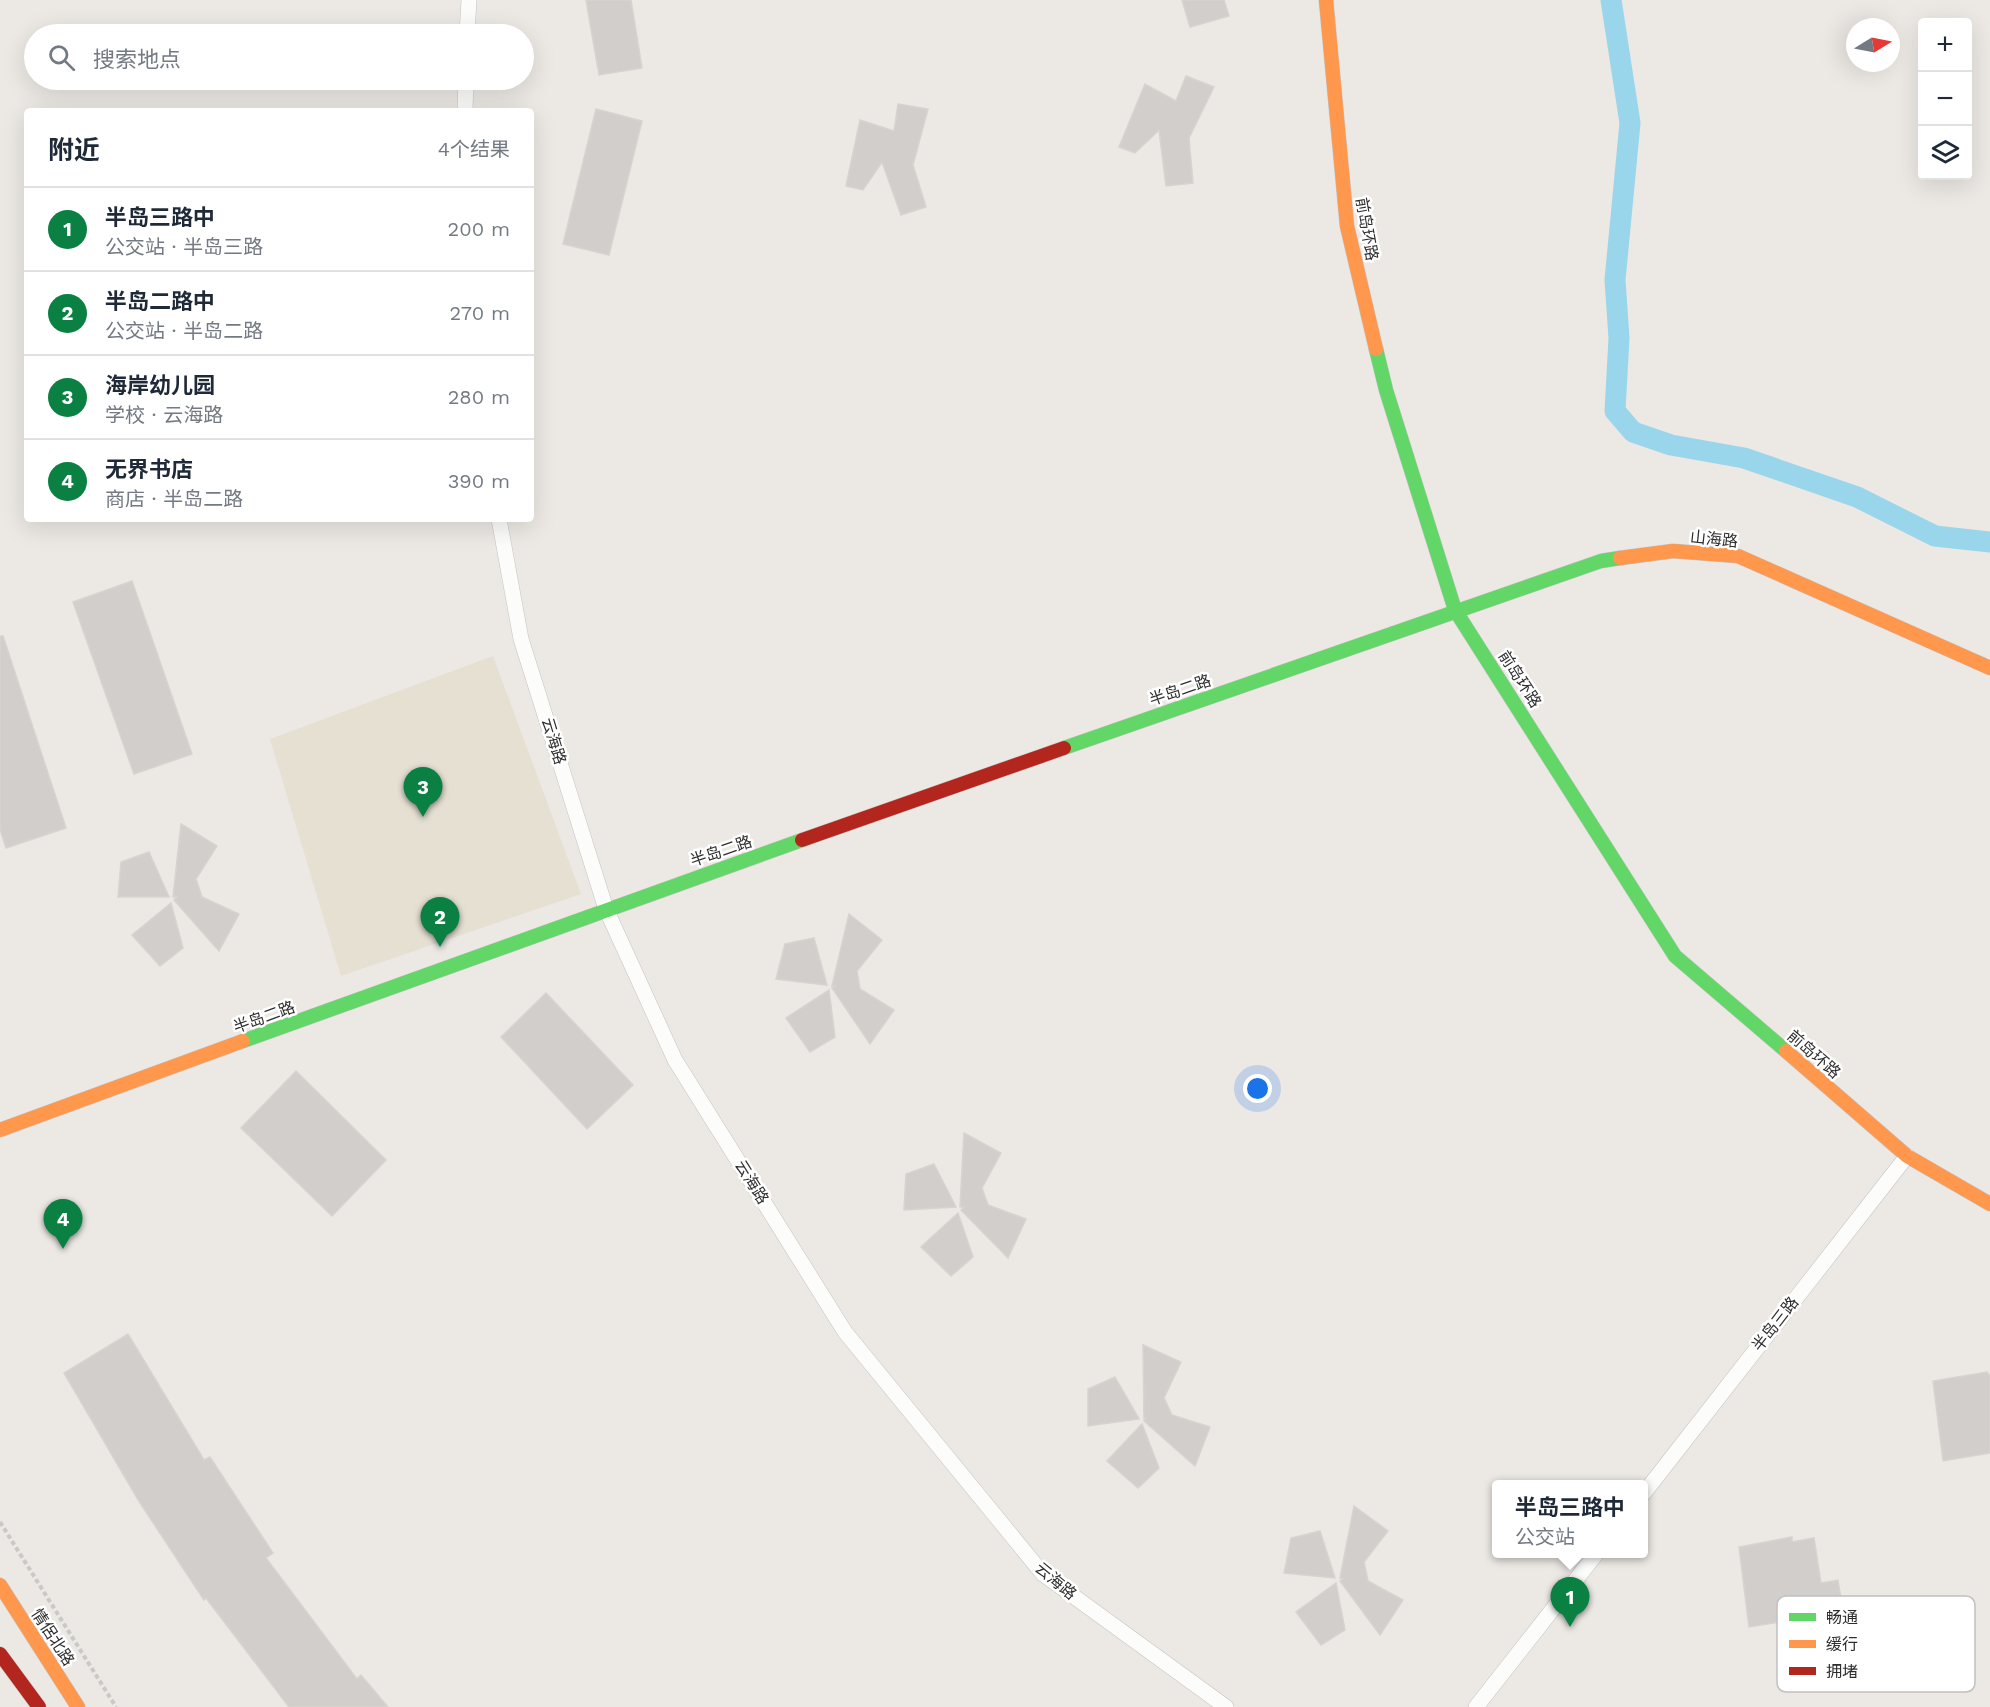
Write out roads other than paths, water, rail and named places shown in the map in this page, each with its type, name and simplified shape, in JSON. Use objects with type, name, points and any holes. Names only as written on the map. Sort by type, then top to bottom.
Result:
[{"type":"street","points":[[468,24],[469,0]]},
{"type":"street","name":"前岛环路","points":[[1326,0],[1347,226],[1386,390],[1455,610],[1675,956],[1907,1156],[1990,1204]]},
{"type":"street","points":[[465,108],[466,90]]},
{"type":"street","name":"云海路","points":[[500,522],[521,639],[606,909],[675,1060],[845,1332],[1043,1574],[1226,1707]]},
{"type":"street","name":"山海路","points":[[1455,610],[1600,561],[1673,551],[1738,556],[1990,668]]},
{"type":"street","name":"半岛二路","points":[[0,1130],[606,909],[1455,610]]},
{"type":"street","name":"半岛三路","points":[[1648,1488],[1907,1156]]},
{"type":"street","points":[[1476,1707],[1593,1558]]},
{"type":"street","name":"情侶北路","points":[[0,1585],[78,1707]]},
{"type":"street","points":[[0,1654],[39,1707]]},
{"type":"waterway","points":[[1611,0],[1630,123],[1615,280],[1619,338],[1615,411],[1633,432],[1671,445],[1744,458],[1857,497],[1935,536],[1990,542]]},
{"type":"place","name":"海岸幼儿园","points":[[423,817]]},
{"type":"place","name":"半岛二路中","points":[[440,947]]},
{"type":"place","name":"无界书店","points":[[63,1249]]},
{"type":"place","name":"半岛三路中","points":[[1570,1627]]}]
